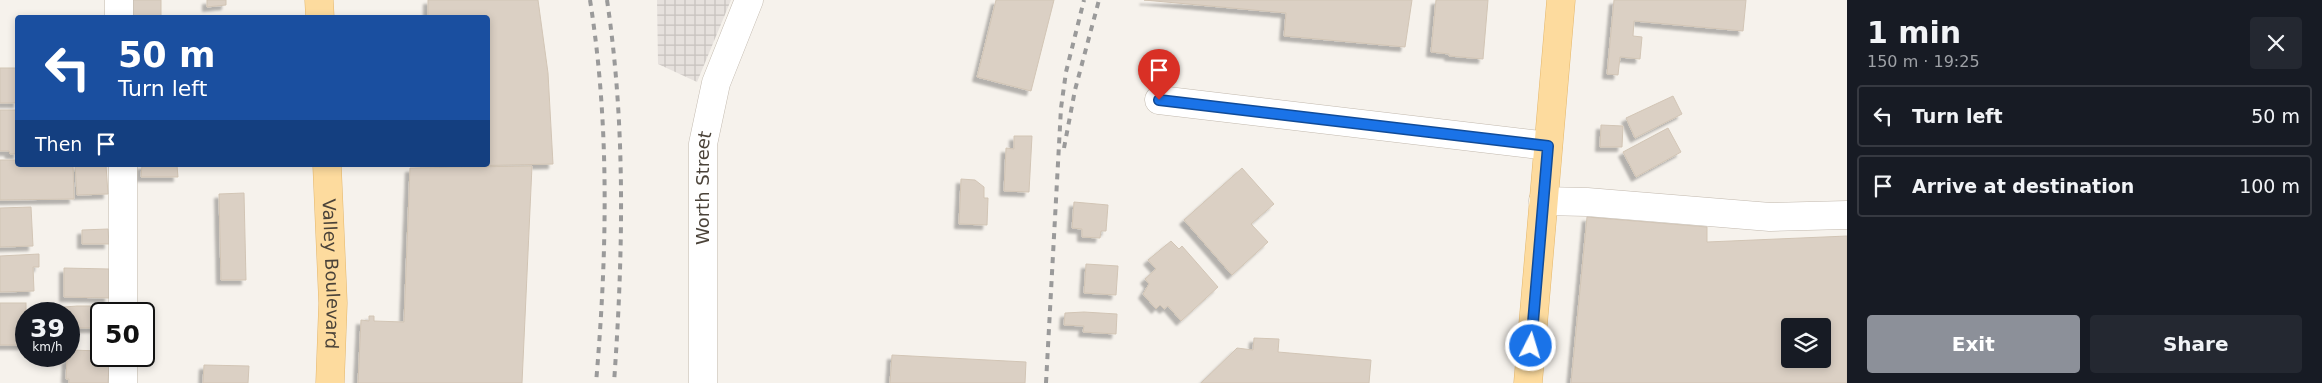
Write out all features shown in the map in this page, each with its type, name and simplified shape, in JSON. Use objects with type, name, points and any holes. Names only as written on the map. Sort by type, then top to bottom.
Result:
[{"type":"main road","points":[[319,0],[320,15]]},
{"type":"main road","points":[[1528,383],[1560,0]]},
{"type":"main road","name":"Valley Boulevard","points":[[327,167],[332,303],[330,383]]},
{"type":"street","points":[[119,0],[119,15]]},
{"type":"street","name":"Worth Street","points":[[703,383],[703,144],[716,83],[750,0]]},
{"type":"street","points":[[1159,100],[1548,146]]},
{"type":"street","points":[[123,302],[124,167]]},
{"type":"street","points":[[1543,201],[1587,202],[1770,217],[1847,216]]},
{"type":"street","points":[[123,367],[123,383]]},
{"type":"shaded area","points":[[657,0],[731,0],[697,82],[658,64]]},
{"type":"building","points":[[132,0],[161,0],[161,15],[132,15]]},
{"type":"building","points":[[207,0],[226,0],[226,5],[207,7]]},
{"type":"building","points":[[428,0],[538,0],[548,73],[553,164],[490,165],[490,15],[428,15]]},
{"type":"building","points":[[996,0],[1054,0],[1031,91],[977,77]]},
{"type":"building","points":[[1144,0],[1412,0],[1405,47],[1284,36],[1286,13]]},
{"type":"building","points":[[1436,0],[1488,0],[1483,59],[1449,56],[1449,54],[1431,52]]},
{"type":"building","points":[[1614,0],[1746,0],[1743,31],[1634,21],[1633,36],[1642,37],[1640,59],[1620,57],[1618,75],[1607,74]]},
{"type":"building","points":[[0,68],[15,68],[15,103],[0,103]]},
{"type":"building","points":[[1673,96],[1682,114],[1635,138],[1626,118]]},
{"type":"building","points":[[0,110],[15,110],[15,154],[10,154],[9,151],[0,151]]},
{"type":"building","points":[[1601,125],[1623,126],[1622,147],[1600,147]]},
{"type":"building","points":[[1668,128],[1681,152],[1636,177],[1623,152]]},
{"type":"building","points":[[1014,136],[1032,136],[1029,192],[1004,191],[1006,148],[1014,149]]},
{"type":"building","points":[[0,160],[15,160],[15,167],[73,167],[74,199],[0,200]]},
{"type":"building","points":[[532,166],[522,383],[358,383],[361,320],[369,321],[369,316],[374,316],[374,321],[404,322],[410,168]]},
{"type":"building","points":[[75,167],[106,167],[108,194],[77,195]]},
{"type":"building","points":[[142,167],[177,167],[178,177],[141,177]]},
{"type":"building","points":[[1242,168],[1274,204],[1251,224],[1268,242],[1232,275],[1184,220]]},
{"type":"building","points":[[961,179],[975,180],[984,187],[984,198],[988,198],[987,225],[959,224]]},
{"type":"building","points":[[244,193],[246,280],[221,280],[219,194]]},
{"type":"building","points":[[1074,202],[1108,205],[1106,231],[1101,231],[1100,238],[1082,237],[1082,229],[1072,228]]},
{"type":"building","points":[[31,207],[33,246],[0,247],[0,208]]},
{"type":"building","points":[[1587,217],[1707,227],[1707,242],[1847,236],[1847,383],[1571,383]]},
{"type":"building","points":[[108,229],[109,244],[82,244],[82,230]]},
{"type":"building","points":[[1171,241],[1179,249],[1182,246],[1218,287],[1181,321],[1168,306],[1164,309],[1160,305],[1156,309],[1143,294],[1149,284],[1145,279],[1156,269],[1148,260]]},
{"type":"building","points":[[39,254],[39,267],[33,267],[34,291],[0,292],[0,256]]},
{"type":"building","points":[[1086,264],[1118,266],[1116,295],[1084,293]]},
{"type":"building","points":[[64,268],[109,269],[109,298],[64,297]]},
{"type":"building","points":[[0,303],[15,303],[15,345],[0,345]]},
{"type":"building","points":[[80,306],[90,306],[90,328],[80,328]]},
{"type":"building","points":[[1065,313],[1117,314],[1116,334],[1083,332],[1084,326],[1064,325]]},
{"type":"building","points":[[1254,338],[1279,339],[1278,352],[1371,360],[1369,383],[1201,383],[1237,348],[1253,350]]},
{"type":"building","points":[[80,350],[90,351],[90,367],[109,367],[108,383],[69,383],[69,379],[66,379],[67,367],[80,367]]},
{"type":"building","points":[[892,355],[1026,362],[1025,383],[890,383]]},
{"type":"building","points":[[204,365],[249,366],[248,383],[203,383]]},
{"type":"railway","points":[[590,0],[601,95],[605,191],[603,287],[596,383]]},
{"type":"railway","points":[[607,0],[617,96],[621,192],[621,239],[614,383]]},
{"type":"railway","points":[[1046,383],[1061,108],[1066,72],[1084,0]]},
{"type":"railway","points":[[1064,148],[1075,90],[1099,0]]},
{"type":"route","points":[[1159,100],[1548,146],[1531,346]]}]
